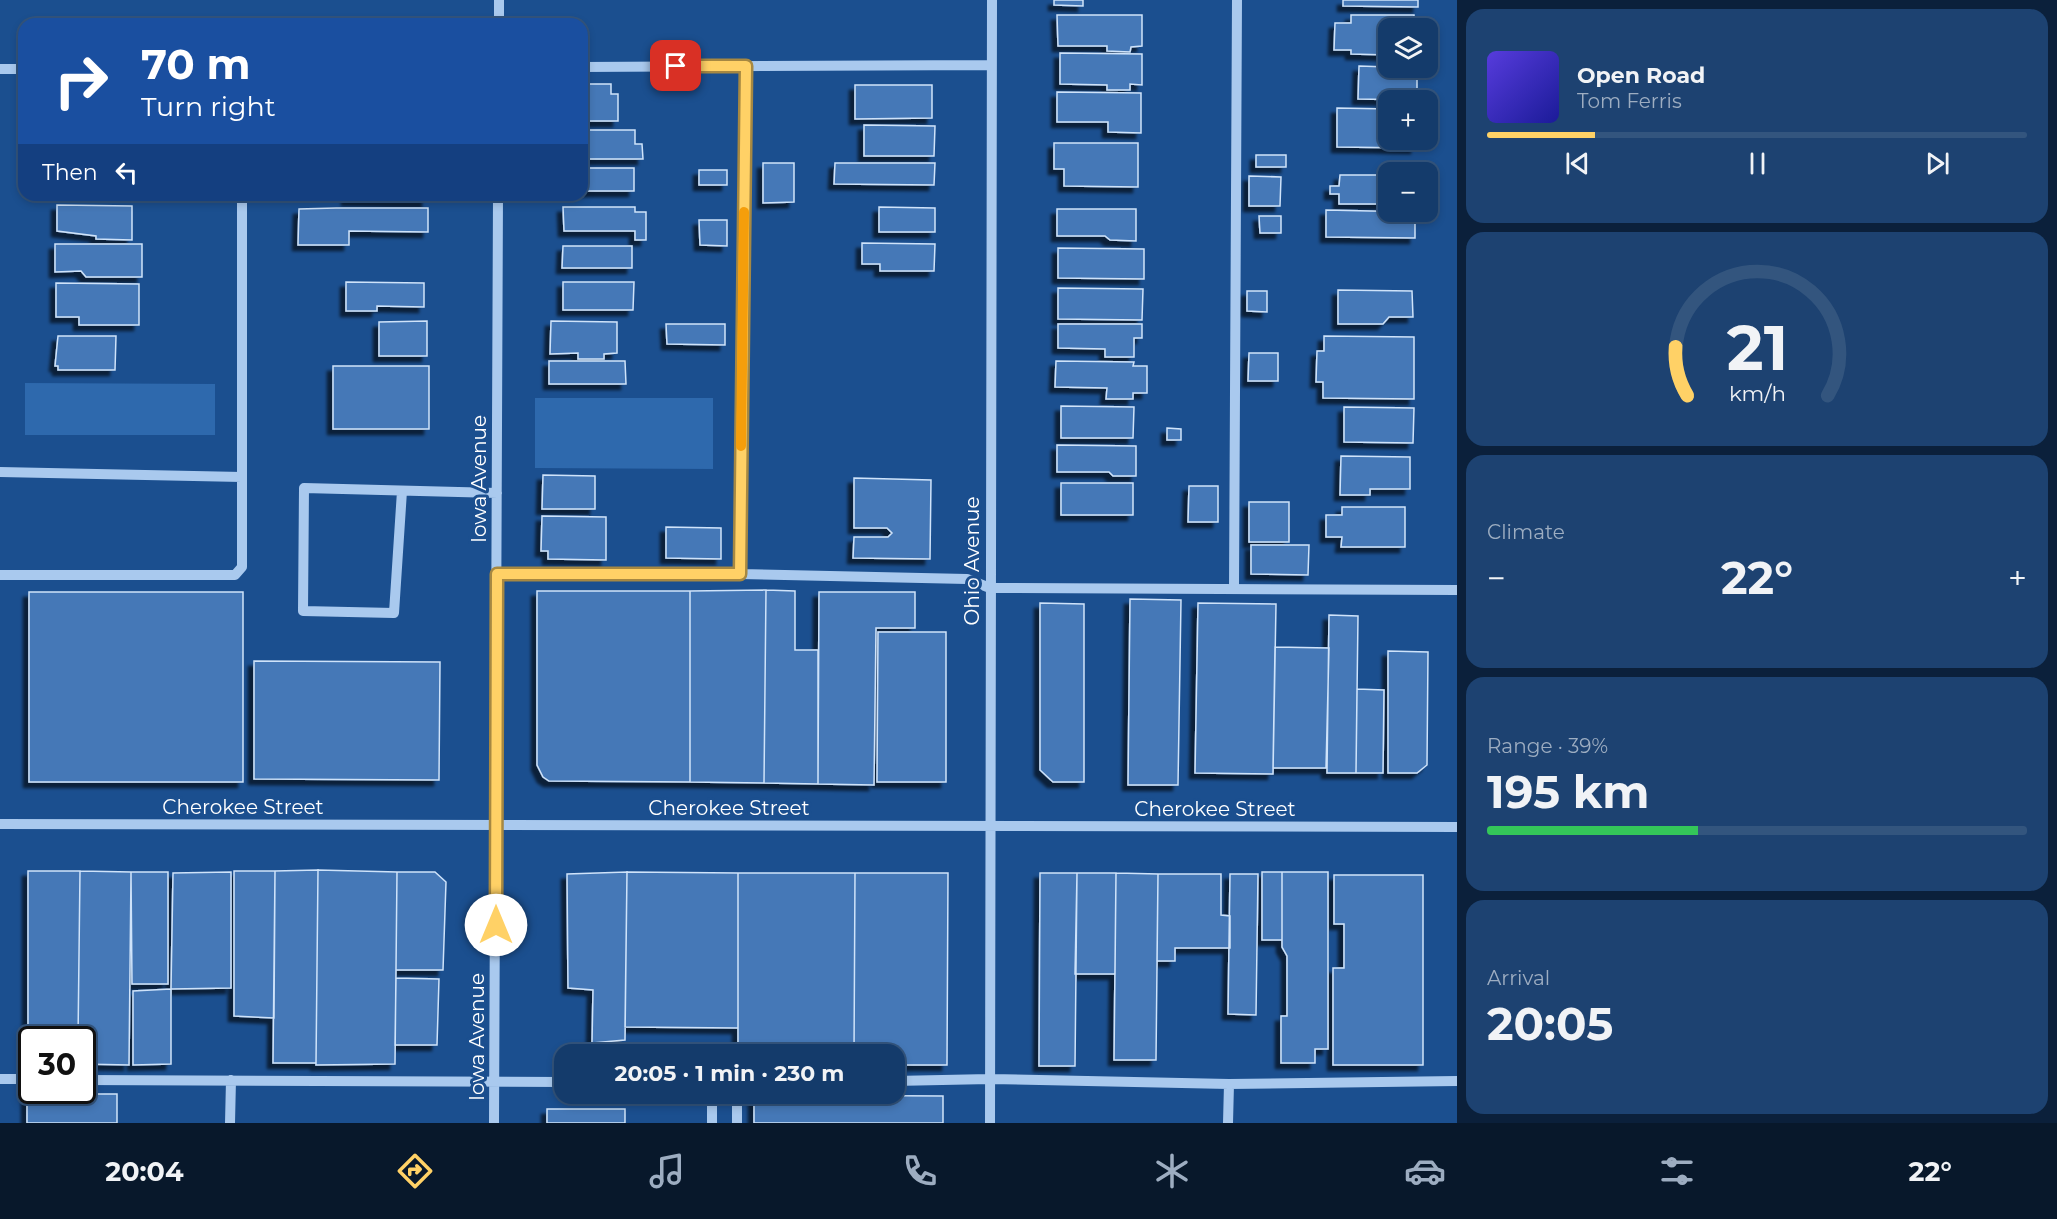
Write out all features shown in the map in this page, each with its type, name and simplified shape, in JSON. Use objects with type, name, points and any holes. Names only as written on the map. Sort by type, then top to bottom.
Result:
[{"type":"street","points":[[499,0],[499,18]]},
{"type":"street","name":"Ohio Avenue","points":[[990,1123],[992,0]]},
{"type":"street","points":[[1234,588],[1237,0]]},
{"type":"street","points":[[588,67],[992,65]]},
{"type":"street","points":[[740,574],[746,66]]},
{"type":"street","points":[[0,69],[18,69]]},
{"type":"street","points":[[0,575],[235,575],[242,567],[242,201]]},
{"type":"street","name":"Iowa Avenue","points":[[494,1123],[498,201]]},
{"type":"street","points":[[0,472],[242,477]]},
{"type":"street","points":[[402,491],[394,613],[303,611],[304,488],[497,493]]},
{"type":"street","points":[[497,574],[740,574],[967,579],[990,588],[1457,590]]},
{"type":"street","name":"Cherokee Street","points":[[0,825],[1457,827]]},
{"type":"street","points":[[0,1079],[18,1079]]},
{"type":"street","points":[[905,1080],[990,1079],[1228,1084],[1457,1082]]},
{"type":"street","points":[[96,1080],[554,1082]]},
{"type":"street","points":[[231,1080],[231,1123]]},
{"type":"street","points":[[1228,1084],[1228,1123]]},
{"type":"street","points":[[712,1104],[712,1123]]},
{"type":"street","points":[[737,1104],[737,1123]]},
{"type":"shaded area","points":[[25,383],[215,384],[215,435],[25,435]]},
{"type":"shaded area","points":[[535,398],[713,398],[713,469],[535,468]]},
{"type":"building","points":[[1054,0],[1083,0],[1083,6],[1054,5]]},
{"type":"building","points":[[1343,0],[1418,0],[1418,7],[1343,6]]},
{"type":"building","points":[[1057,15],[1142,15],[1142,46],[1131,47],[1130,52],[1107,51],[1107,46],[1058,46]]},
{"type":"building","points":[[1351,15],[1414,15],[1414,18],[1378,18],[1378,55],[1351,54],[1351,50],[1334,50],[1335,23],[1351,23]]},
{"type":"building","points":[[1060,53],[1142,54],[1142,85],[1130,84],[1130,90],[1107,90],[1107,85],[1060,84]]},
{"type":"building","points":[[1359,66],[1378,67],[1378,78],[1417,78],[1417,90],[1378,90],[1378,99],[1358,99]]},
{"type":"building","points":[[588,84],[611,84],[611,94],[618,94],[618,121],[588,121]]},
{"type":"building","points":[[855,85],[932,85],[932,118],[855,119]]},
{"type":"building","points":[[1057,92],[1141,93],[1141,133],[1108,132],[1108,122],[1057,122]]},
{"type":"building","points":[[1337,108],[1378,109],[1378,148],[1337,147]]},
{"type":"building","points":[[864,125],[935,126],[934,156],[864,156]]},
{"type":"building","points":[[588,130],[635,130],[635,144],[642,144],[643,159],[588,159]]},
{"type":"building","points":[[1054,143],[1138,143],[1138,187],[1064,186],[1064,169],[1054,169]]},
{"type":"building","points":[[1256,155],[1286,155],[1286,167],[1256,167]]},
{"type":"building","points":[[763,163],[794,163],[794,202],[763,203]]},
{"type":"building","points":[[835,163],[935,163],[934,185],[834,184]]},
{"type":"building","points":[[588,168],[634,168],[634,191],[588,191]]},
{"type":"building","points":[[699,170],[727,170],[727,185],[699,185]]},
{"type":"building","points":[[1340,175],[1378,175],[1378,204],[1339,204],[1339,194],[1330,194],[1330,186],[1339,186]]},
{"type":"building","points":[[1249,176],[1281,177],[1280,206],[1249,206]]},
{"type":"building","points":[[57,205],[132,206],[132,240],[96,239],[96,236],[57,231]]},
{"type":"building","points":[[563,207],[635,207],[635,212],[646,212],[646,240],[635,240],[635,231],[564,231]]},
{"type":"building","points":[[879,207],[935,208],[935,232],[879,232]]},
{"type":"building","points":[[428,208],[428,232],[349,231],[349,245],[298,245],[299,209]]},
{"type":"building","points":[[1057,209],[1136,209],[1136,241],[1110,240],[1105,236],[1057,236]]},
{"type":"building","points":[[1326,210],[1378,211],[1378,222],[1415,222],[1415,238],[1326,237]]},
{"type":"building","points":[[1259,216],[1281,216],[1281,233],[1260,233]]},
{"type":"building","points":[[699,220],[727,220],[727,246],[700,245]]},
{"type":"building","points":[[862,243],[935,244],[934,271],[880,271],[880,264],[862,264]]},
{"type":"building","points":[[55,244],[142,244],[142,277],[86,277],[81,271],[55,272]]},
{"type":"building","points":[[563,246],[632,246],[632,268],[562,268]]},
{"type":"building","points":[[1058,248],[1144,249],[1144,279],[1058,278]]},
{"type":"building","points":[[346,282],[424,283],[424,307],[377,306],[377,311],[346,311]]},
{"type":"building","points":[[563,282],[634,282],[633,310],[563,310]]},
{"type":"building","points":[[56,283],[139,284],[139,325],[79,325],[79,317],[56,317]]},
{"type":"building","points":[[1058,288],[1143,289],[1142,320],[1058,319]]},
{"type":"building","points":[[1338,290],[1412,291],[1413,317],[1389,317],[1383,324],[1338,324]]},
{"type":"building","points":[[1247,291],[1267,291],[1267,312],[1247,311]]},
{"type":"building","points":[[427,321],[427,356],[379,356],[379,322]]},
{"type":"building","points":[[551,321],[617,322],[617,353],[604,354],[604,359],[578,359],[578,353],[550,354]]},
{"type":"building","points":[[666,324],[725,324],[725,345],[667,344]]},
{"type":"building","points":[[1058,324],[1142,324],[1142,338],[1134,338],[1134,357],[1105,357],[1105,349],[1058,348]]},
{"type":"building","points":[[58,336],[116,336],[115,370],[58,370],[58,366],[55,366]]},
{"type":"building","points":[[1324,336],[1414,337],[1414,399],[1323,398],[1323,382],[1316,382],[1317,351],[1324,351]]},
{"type":"building","points":[[1249,353],[1278,353],[1278,381],[1248,381]]},
{"type":"building","points":[[549,361],[625,361],[626,384],[549,384]]},
{"type":"building","points":[[1056,361],[1134,362],[1133,366],[1147,366],[1147,393],[1133,393],[1133,399],[1106,399],[1107,388],[1055,387]]},
{"type":"building","points":[[333,366],[429,366],[429,429],[333,429]]},
{"type":"building","points":[[1061,406],[1134,407],[1133,438],[1061,438]]},
{"type":"building","points":[[1344,407],[1414,408],[1413,443],[1344,442]]},
{"type":"building","points":[[1167,428],[1181,429],[1181,440],[1167,440]]},
{"type":"building","points":[[1057,445],[1136,446],[1136,476],[1113,476],[1109,472],[1057,472]]},
{"type":"building","points":[[1341,456],[1410,457],[1410,489],[1370,489],[1370,495],[1340,495]]},
{"type":"building","points":[[543,475],[595,476],[595,509],[542,509]]},
{"type":"building","points":[[854,478],[931,480],[930,559],[853,558],[854,537],[888,537],[892,533],[887,528],[854,528]]},
{"type":"building","points":[[1061,483],[1133,483],[1133,515],[1061,515]]},
{"type":"building","points":[[1189,486],[1218,486],[1218,522],[1188,522]]},
{"type":"building","points":[[1249,502],[1289,502],[1289,542],[1249,542]]},
{"type":"building","points":[[1342,507],[1405,507],[1405,547],[1341,547],[1342,537],[1326,537],[1326,515],[1342,515]]},
{"type":"building","points":[[542,516],[606,517],[606,560],[548,559],[548,551],[541,551]]},
{"type":"building","points":[[666,527],[721,528],[721,559],[666,558]]},
{"type":"building","points":[[1251,545],[1309,545],[1308,575],[1251,574]]},
{"type":"building","points":[[766,590],[764,783],[690,782],[690,591]]},
{"type":"building","points":[[766,590],[795,591],[795,650],[818,650],[818,784],[764,783]]},
{"type":"building","points":[[537,591],[690,591],[690,782],[549,781],[543,777],[537,765]]},
{"type":"building","points":[[29,592],[243,592],[243,782],[29,782]]},
{"type":"building","points":[[819,592],[915,592],[915,628],[876,628],[874,785],[818,784]]},
{"type":"building","points":[[1130,599],[1181,600],[1178,785],[1128,785]]},
{"type":"building","points":[[1040,603],[1084,604],[1084,782],[1053,782],[1040,770]]},
{"type":"building","points":[[1198,603],[1276,604],[1273,774],[1195,773]]},
{"type":"building","points":[[1329,615],[1358,616],[1356,773],[1327,773]]},
{"type":"building","points":[[878,632],[946,632],[946,782],[877,782]]},
{"type":"building","points":[[1275,647],[1329,648],[1326,768],[1273,768]]},
{"type":"building","points":[[1388,651],[1428,652],[1427,765],[1417,773],[1388,773]]},
{"type":"building","points":[[254,661],[440,662],[439,780],[254,779]]},
{"type":"building","points":[[1357,689],[1384,690],[1383,773],[1356,773]]},
{"type":"building","points":[[318,870],[397,872],[395,1064],[316,1065]]},
{"type":"building","points":[[318,870],[316,1063],[273,1063],[275,871]]},
{"type":"building","points":[[28,871],[80,871],[78,1026],[28,1026]]},
{"type":"building","points":[[80,871],[131,872],[129,1065],[96,1064],[96,1026],[78,1026]]},
{"type":"building","points":[[234,871],[275,871],[274,1018],[234,1016]]},
{"type":"building","points":[[131,872],[168,872],[168,984],[132,984]]},
{"type":"building","points":[[231,872],[231,988],[171,989],[173,873]]},
{"type":"building","points":[[397,872],[435,872],[446,882],[443,970],[396,970]]},
{"type":"building","points":[[627,872],[738,873],[738,1028],[625,1027]]},
{"type":"building","points":[[627,872],[625,1040],[592,1043],[593,990],[568,988],[567,874]]},
{"type":"building","points":[[1262,872],[1282,872],[1282,940],[1262,940]]},
{"type":"building","points":[[1282,872],[1328,872],[1328,1049],[1315,1049],[1315,1063],[1281,1063],[1281,1016],[1287,1016],[1287,956],[1282,947]]},
{"type":"building","points":[[738,873],[855,873],[854,1044],[738,1044]]},
{"type":"building","points":[[855,873],[948,873],[947,1065],[905,1065],[905,1044],[854,1044]]},
{"type":"building","points":[[1040,873],[1077,873],[1075,1066],[1039,1066]]},
{"type":"building","points":[[1077,873],[1116,873],[1115,974],[1075,974]]},
{"type":"building","points":[[1116,873],[1158,874],[1156,1060],[1114,1060]]},
{"type":"building","points":[[1158,874],[1221,874],[1221,915],[1230,916],[1230,948],[1175,948],[1175,961],[1157,961]]},
{"type":"building","points":[[1230,874],[1258,874],[1256,1015],[1228,1014]]},
{"type":"building","points":[[1334,875],[1423,875],[1423,1065],[1333,1065],[1333,968],[1344,968],[1344,924],[1334,924]]},
{"type":"building","points":[[396,978],[439,979],[437,1045],[395,1045]]},
{"type":"building","points":[[171,989],[171,1064],[133,1065],[133,991]]},
{"type":"building","points":[[96,1094],[117,1094],[117,1123],[27,1123],[27,1104],[96,1104]]},
{"type":"building","points":[[905,1096],[943,1096],[943,1123],[754,1123],[754,1104],[905,1104]]},
{"type":"building","points":[[547,1109],[625,1109],[625,1123],[547,1123]]},
{"type":"slow traffic","points":[[741,446],[744,212]]},
{"type":"route","points":[[496,925],[497,574],[740,574],[746,66],[676,66]]}]
